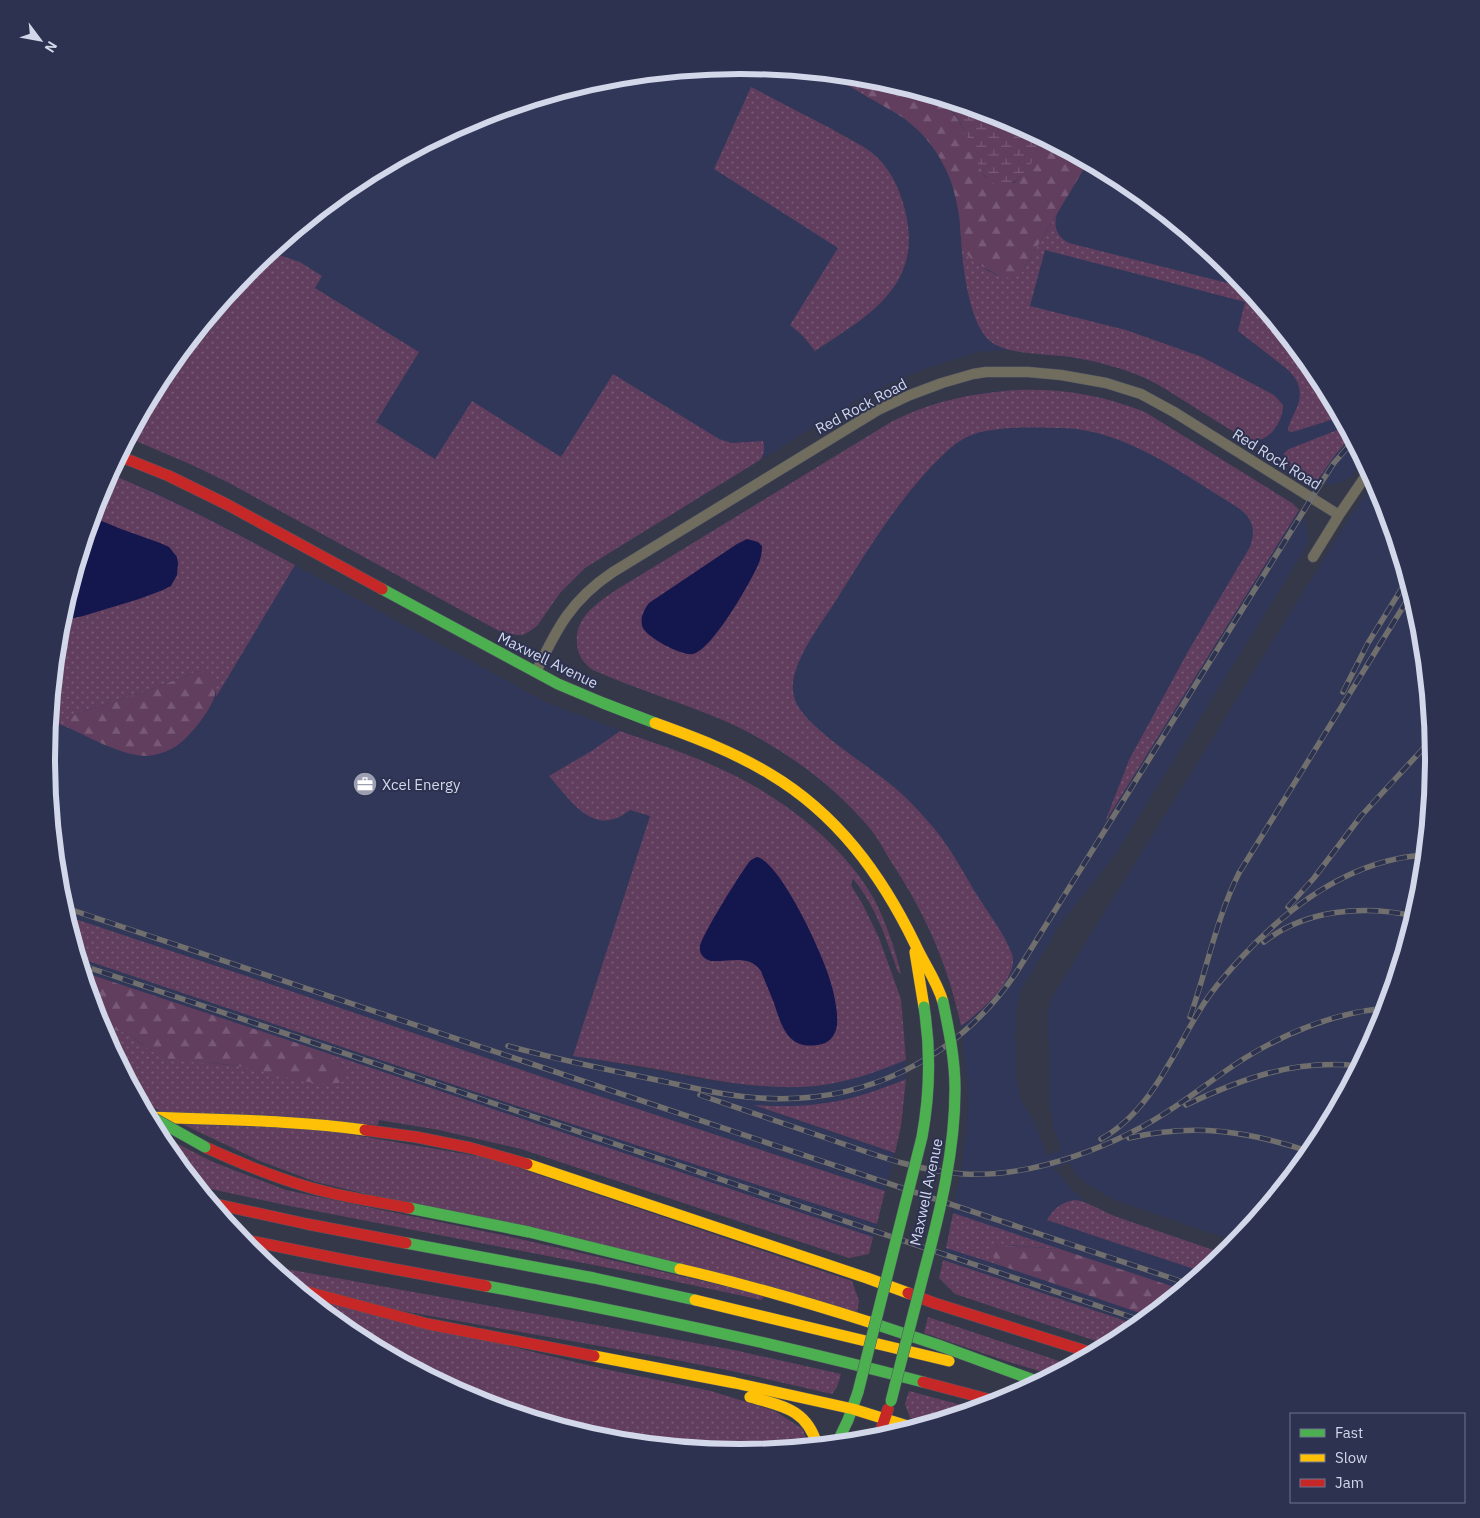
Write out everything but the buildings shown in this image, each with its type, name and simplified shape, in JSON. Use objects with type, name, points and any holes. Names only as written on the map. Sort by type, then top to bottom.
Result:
[{"type":"main road","name":"Maxwell Avenue","points":[[125,458],[169,476],[228,505],[582,695],[727,752],[755,765],[820,811],[857,849],[876,873],[893,900],[914,943],[940,989],[952,1047],[955,1078],[953,1136],[946,1182],[918,1297],[882,1429]]},
{"type":"main road","name":"Maxwell Avenue","points":[[840,1436],[853,1409],[858,1392],[926,1119],[929,1098],[930,1060],[914,943]]},
{"type":"main road","points":[[156,1116],[331,1126],[408,1136],[471,1148],[539,1167],[886,1284],[918,1297],[1083,1351]]},
{"type":"main road","points":[[160,1122],[205,1147],[258,1171],[293,1183],[321,1191],[529,1232],[771,1292],[938,1345],[1030,1379]]},
{"type":"main road","points":[[220,1205],[696,1300],[839,1333],[1024,1382]]},
{"type":"main road","points":[[255,1242],[658,1319],[824,1356],[985,1398]]},
{"type":"main road","points":[[312,1293],[420,1322],[735,1383],[853,1409],[903,1424]]},
{"type":"main road","points":[[663,1369],[794,1412],[809,1424],[816,1439]]},
{"type":"street","name":"Red Rock Road","points":[[536,672],[553,637],[570,610],[594,585],[613,572],[878,410],[926,389],[974,374],[998,371],[1061,375],[1106,383],[1141,394],[1174,412],[1339,515]]},
{"type":"street","points":[[1313,557],[1364,479]]},
{"type":"shaded area","points":[[740,74],[785,75],[829,80],[900,93],[1033,140],[1121,189],[1192,244],[1255,307],[1310,378],[1359,467],[1350,477],[1341,482],[1330,485],[1316,482],[1158,385],[1132,373],[1103,363],[1066,357],[1007,350],[978,352],[924,369],[886,385],[851,404],[585,568],[560,593],[533,629],[523,635],[516,635],[504,633],[493,628],[229,483],[134,440],[147,416],[170,378],[225,307],[288,244],[359,189],[437,145],[478,126],[520,110],[563,97],[606,87],[651,80],[695,75]]},
{"type":"shaded area","points":[[1044,390],[1093,396],[1145,412],[1292,503],[1305,520],[1308,536],[1303,552],[1115,855],[1063,920],[1021,989],[1017,1005],[1015,1032],[1017,1084],[1021,1100],[1036,1126],[1047,1156],[1062,1150],[1054,1129],[1050,1109],[1048,1013],[1052,997],[1348,520],[1370,490],[1389,539],[1402,582],[1412,625],[1419,670],[1424,714],[1424,804],[1412,893],[1389,979],[1373,1021],[1333,1102],[1310,1140],[1255,1211],[1228,1239],[1115,1200],[1087,1184],[1077,1175],[1069,1163],[1054,1168],[1073,1191],[1101,1211],[1216,1251],[1192,1274],[1130,1322],[943,1260],[963,1160],[968,1094],[963,1036],[955,999],[942,959],[931,930],[916,900],[874,833],[847,804],[810,772],[783,753],[745,731],[956,398],[986,392]]},
{"type":"shaded area","points":[[116,477],[163,496],[221,525],[542,700],[681,753],[584,1057],[714,1081],[788,1087],[816,1086],[853,1079],[906,1060],[906,1079],[863,1096],[814,1106],[756,1106],[895,1153],[885,1191],[569,1086],[74,919],[68,893],[56,804],[56,714],[68,625],[78,582],[91,539]]},
{"type":"shaded area","points":[[98,520],[169,547],[177,557],[177,575],[171,586],[139,599],[69,619],[78,582]]},
{"type":"shaded area","points":[[747,539],[758,542],[762,546],[759,563],[730,615],[701,650],[693,654],[681,652],[651,637],[646,632],[642,625],[642,618],[649,603]]},
{"type":"shaded area","points":[[757,857],[767,863],[790,894],[822,957],[832,987],[837,1016],[836,1031],[825,1043],[811,1046],[794,1041],[789,1036],[780,1021],[761,971],[751,962],[739,960],[711,961],[704,958],[700,952],[700,947],[707,930],[722,904],[750,861]]},
{"type":"shaded area","points":[[85,960],[496,1099],[877,1224],[873,1237],[90,974]]},
{"type":"green space","points":[[843,82],[863,85],[870,97],[876,102]]},
{"type":"green space","points":[[864,85],[874,87],[947,106],[966,133],[985,177],[1014,183],[1032,162],[1038,143],[1085,168],[1022,272],[1011,277],[1001,276],[979,264],[966,253],[961,240],[959,215],[954,191],[941,160],[931,144],[912,124],[868,95]]},
{"type":"green space","points":[[751,87],[832,129],[871,152],[889,171],[900,193],[905,210],[909,236],[907,259],[899,279],[887,296],[872,311],[815,351],[803,336],[790,325],[838,248],[714,169]]},
{"type":"green space","points":[[947,106],[1002,126],[1038,143],[1029,167],[1009,184],[1002,187],[994,184],[981,170],[959,120]]},
{"type":"green space","points":[[1057,214],[1057,231],[1069,243],[1233,285],[1255,307],[1283,342],[1310,378],[1334,419],[1296,431],[1288,431],[1299,403],[1299,385],[1287,369],[1238,331],[1245,302],[1045,250],[1030,306],[1126,330],[1202,357],[1274,395],[1283,405],[1279,422],[1267,437],[1251,441],[1152,381],[1128,371],[1070,357],[1028,353],[997,346],[983,333],[972,308],[965,277],[961,237],[965,250],[977,263],[988,271],[1002,276],[1022,272]]},
{"type":"green space","points":[[277,254],[300,262],[322,276],[315,288],[419,352],[376,422],[435,459],[472,401],[561,457],[613,374],[719,439],[732,443],[763,441],[764,449],[760,460],[585,568],[560,593],[537,626],[523,635],[499,631],[229,483],[134,440],[170,378],[197,342],[225,307]]},
{"type":"green space","points":[[1015,390],[1048,390],[1081,394],[1113,401],[1145,412],[1292,503],[1299,510],[1105,822],[1129,760],[1190,648],[1250,547],[1253,529],[1247,515],[1176,468],[1132,445],[1110,437],[1087,431],[1063,428],[1028,427],[989,430],[969,436],[947,451],[903,500],[868,550],[803,652],[794,678],[794,696],[801,711],[811,722],[896,788],[926,819],[948,848],[1005,938],[1013,957],[1011,972],[993,998],[961,1026],[956,1003],[942,960],[924,919],[877,838],[858,815],[827,785],[793,759],[757,737],[720,719],[593,670],[580,656],[577,635],[583,619],[601,600],[891,422],[921,409],[951,400]]},
{"type":"green space","points":[[1340,429],[1347,442],[1316,482],[1288,465],[1284,460],[1284,453],[1289,449]]},
{"type":"green space","points":[[116,477],[181,506],[295,565],[216,697],[216,684],[208,675],[198,671],[147,691],[73,715],[68,720],[68,726],[71,729],[56,722],[68,625],[91,539]]},
{"type":"green space","points":[[198,671],[210,675],[216,683],[211,705],[186,738],[168,751],[147,756],[128,753],[98,742],[68,726],[68,720],[73,715],[147,691]]},
{"type":"green space","points":[[620,731],[698,759],[745,781],[788,807],[828,840],[845,859],[861,878],[874,899],[896,955],[901,974],[898,972],[874,911],[853,879],[851,885],[879,938],[901,999],[906,1060],[850,1080],[827,1085],[775,1087],[695,1077],[646,1067],[573,1056],[650,816],[630,810],[617,818],[594,819],[575,805],[549,776],[593,750]]},
{"type":"green space","points":[[74,919],[885,1191],[877,1224],[496,1099],[85,960]]},
{"type":"green space","points":[[90,974],[318,1050],[337,1060],[346,1073],[345,1078],[339,1083],[324,1083],[238,1066],[169,1059],[154,1052],[127,1034],[111,1029]]},
{"type":"green space","points":[[111,1030],[129,1035],[152,1051],[168,1059],[240,1066],[318,1082],[333,1083],[345,1074],[342,1064],[318,1050],[873,1237],[869,1254],[849,1258],[521,1149],[439,1130],[379,1120],[378,1125],[161,1112],[149,1105]]},
{"type":"green space","points":[[906,1079],[901,1126],[895,1153],[754,1105],[795,1106],[832,1102],[867,1093]]},
{"type":"green space","points":[[182,1124],[320,1129],[489,1158],[852,1281],[859,1301],[857,1312],[316,1182],[260,1161]]},
{"type":"green space","points":[[170,1140],[213,1162],[286,1190],[507,1236],[763,1295],[762,1300],[640,1274],[207,1188]]},
{"type":"green space","points":[[1075,1200],[1086,1203],[1117,1217],[1216,1251],[1196,1270],[1047,1220],[1059,1206]]},
{"type":"green space","points":[[953,1213],[1060,1249],[1007,1245],[996,1261],[1002,1266],[946,1248]]},
{"type":"green space","points":[[995,1246],[1060,1249],[1175,1288],[1142,1314],[1002,1266],[991,1253]]},
{"type":"green space","points":[[943,1260],[1130,1322],[1099,1342],[955,1294],[939,1278]]},
{"type":"green space","points":[[282,1268],[734,1350],[841,1374],[837,1387],[832,1394],[661,1357],[380,1307],[301,1284]]},
{"type":"green space","points":[[321,1300],[600,1368],[711,1391],[775,1411],[803,1429],[806,1441],[740,1444],[695,1443],[606,1431],[563,1421],[520,1408],[478,1392],[437,1373],[359,1329]]},
{"type":"green space","points":[[928,1317],[1063,1362],[1044,1372],[924,1333]]},
{"type":"green space","points":[[909,1391],[965,1406],[919,1420],[910,1418],[905,1404]]},
{"type":"railway","points":[[508,1046],[579,1064],[705,1090],[760,1098],[798,1098],[836,1094],[871,1084],[905,1070],[936,1052],[966,1030],[992,1003],[1016,973],[1321,483],[1334,463],[1349,446]]},
{"type":"railway","points":[[1343,692],[1368,643],[1403,586]]},
{"type":"railway","points":[[1190,1017],[1224,908],[1239,873],[1406,601]]},
{"type":"railway","points":[[1288,907],[1314,878],[1361,816],[1425,747]]},
{"type":"railway","points":[[1101,1139],[1134,1113],[1147,1098],[1215,988],[1241,958],[1280,921],[1323,889],[1347,876],[1371,866],[1418,856]]},
{"type":"railway","points":[[72,910],[1182,1282]]},
{"type":"railway","points":[[1264,942],[1298,922],[1317,916],[1356,911],[1407,915]]},
{"type":"railway","points":[[87,967],[1135,1318]]},
{"type":"railway","points":[[700,1095],[913,1166],[964,1174],[1019,1171],[1075,1156],[1129,1134],[1176,1106],[1245,1058],[1295,1032],[1330,1019],[1378,1009]]},
{"type":"railway","points":[[1186,1105],[1249,1079],[1291,1068],[1313,1065],[1352,1066]]},
{"type":"railway","points":[[1129,1138],[1153,1133],[1199,1130],[1243,1134],[1303,1150]]},
{"type":"traffic: fast","points":[[382,589],[558,684],[655,723]]},
{"type":"traffic: fast","points":[[891,1401],[936,1227],[946,1181],[952,1135],[955,1078],[943,1002]]},
{"type":"traffic: fast","points":[[858,1392],[922,1137],[929,1072],[924,1007]]},
{"type":"traffic: fast","points":[[159,1121],[205,1147]]},
{"type":"traffic: fast","points":[[409,1208],[529,1232],[680,1269]]},
{"type":"traffic: fast","points":[[406,1243],[594,1278],[695,1300]]},
{"type":"traffic: fast","points":[[486,1286],[706,1330],[923,1382]]},
{"type":"traffic: fast","points":[[869,1322],[1030,1379]]},
{"type":"traffic: fast","points":[[840,1436],[858,1392]]},
{"type":"traffic: slow","points":[[655,723],[714,746],[770,774],[794,790],[836,827],[872,870],[902,918],[934,980],[943,1002]]},
{"type":"traffic: slow","points":[[915,952],[924,1007]]},
{"type":"traffic: slow","points":[[157,1117],[284,1122],[365,1130]]},
{"type":"traffic: slow","points":[[527,1164],[908,1293]]},
{"type":"traffic: slow","points":[[680,1269],[822,1307],[869,1322]]},
{"type":"traffic: slow","points":[[695,1300],[949,1361]]},
{"type":"traffic: slow","points":[[594,1356],[735,1383],[853,1409],[902,1424]]},
{"type":"traffic: slow","points":[[750,1397],[773,1403],[800,1416],[813,1433],[815,1440]]},
{"type":"traffic: jam","points":[[125,458],[169,476],[228,505],[382,589]]},
{"type":"traffic: jam","points":[[365,1130],[416,1137],[471,1148],[527,1164]]},
{"type":"traffic: jam","points":[[205,1147],[261,1171],[304,1186],[409,1208]]},
{"type":"traffic: jam","points":[[220,1205],[406,1243]]},
{"type":"traffic: jam","points":[[255,1242],[486,1286]]},
{"type":"traffic: jam","points":[[312,1293],[428,1324],[594,1356]]},
{"type":"traffic: jam","points":[[908,1293],[1084,1351]]},
{"type":"traffic: jam","points":[[923,1382],[985,1398]]},
{"type":"traffic: jam","points":[[881,1429],[888,1409]]},
{"type":"place","name":"Xcel Energy","points":[[365,784]]}]
